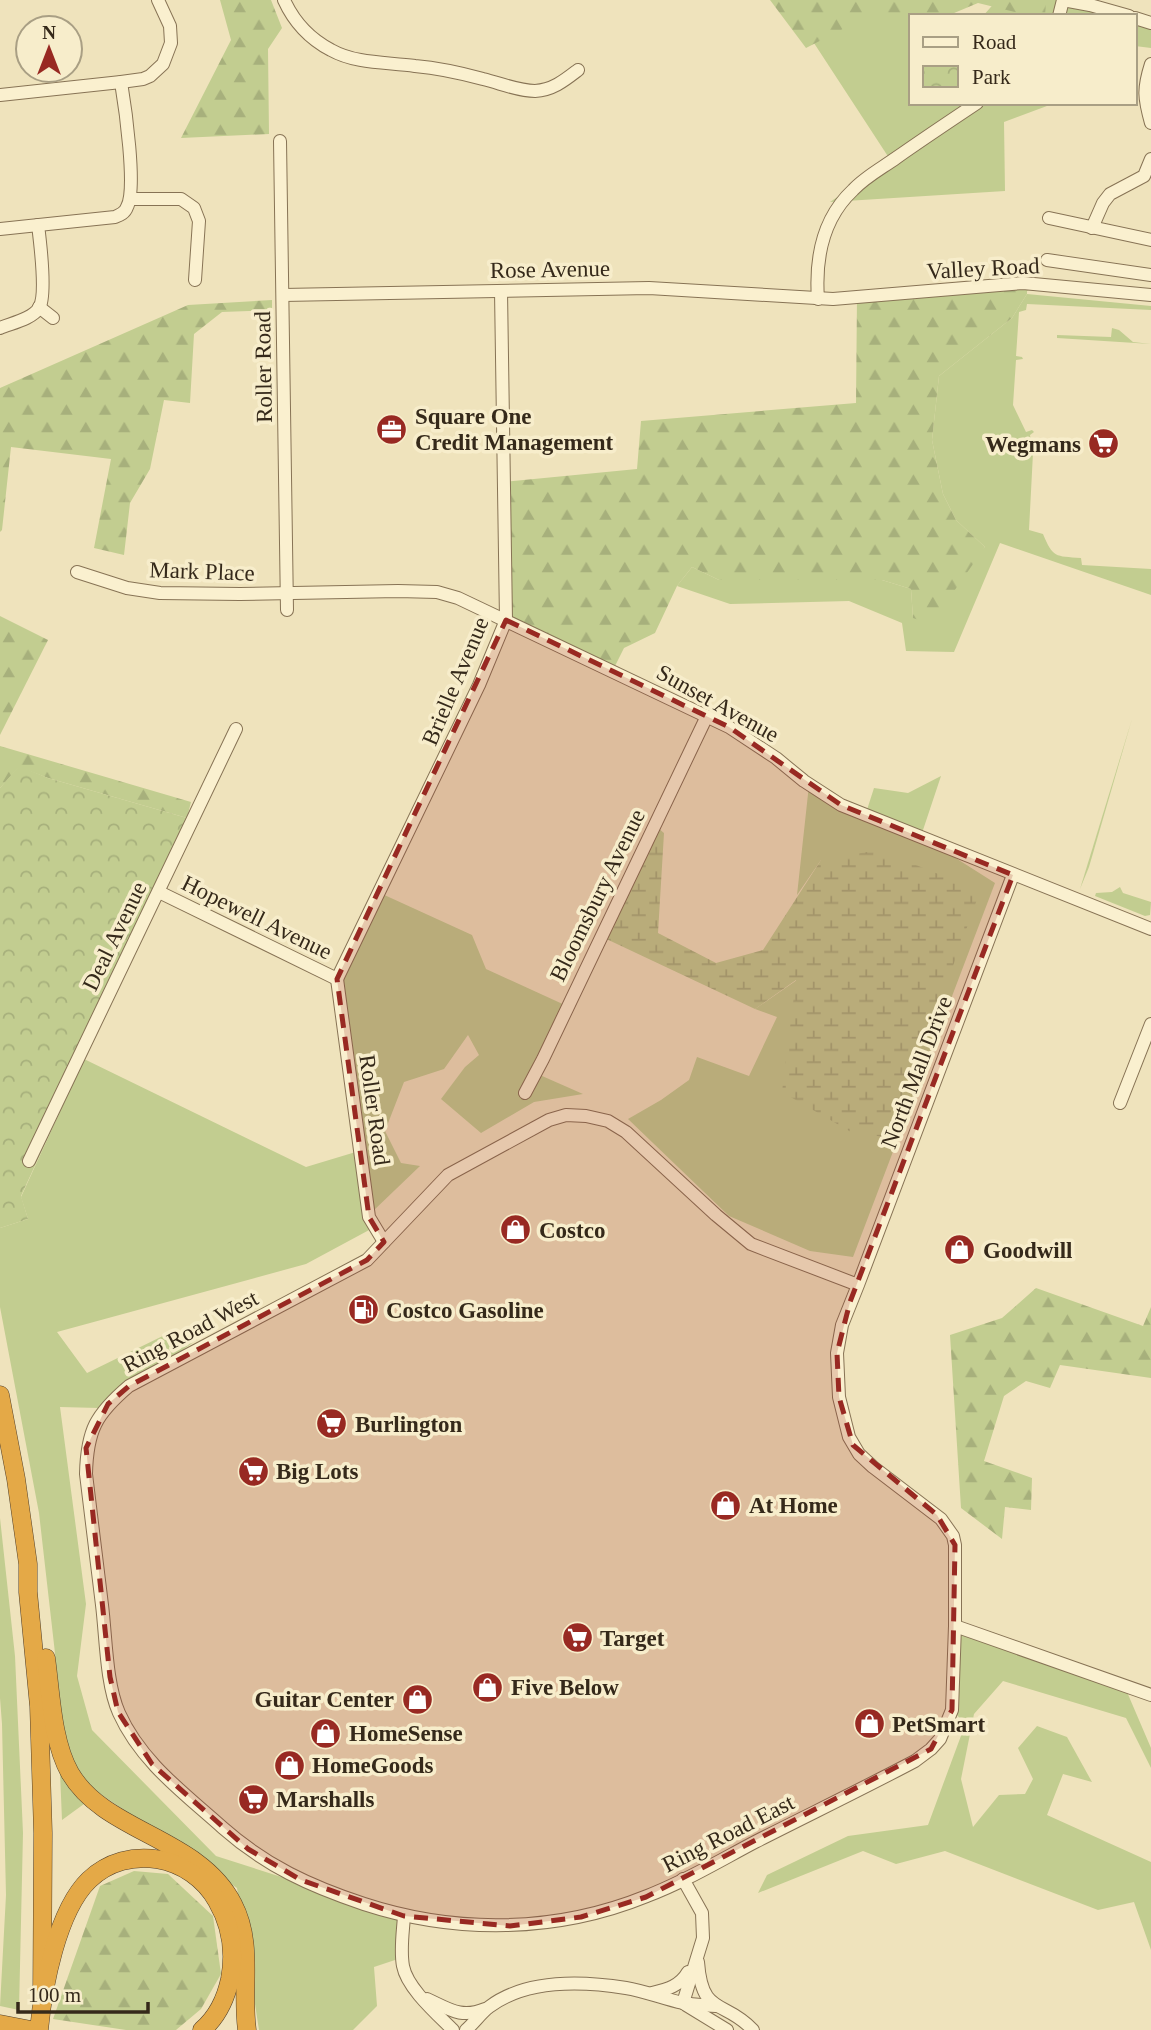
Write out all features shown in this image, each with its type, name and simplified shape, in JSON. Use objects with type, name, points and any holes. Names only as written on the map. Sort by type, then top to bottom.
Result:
[{"type":"highway","points":[[0,1395],[28,1563],[42,1763],[39,2030]]},
{"type":"highway","points":[[28,1563],[36,1590],[57,1733],[65,1762],[77,1784],[93,1799],[201,1864],[225,1891],[239,1916],[244,1938],[247,2030]]},
{"type":"highway","points":[[41,2004],[56,1942],[66,1915],[80,1890],[90,1879],[118,1861],[135,1857],[161,1859],[180,1866],[201,1881],[217,1901],[228,1927],[233,1959],[229,1984],[214,2017],[202,2030]]},
{"type":"highway","points":[[0,2024],[31,2030]]},
{"type":"street","points":[[0,95],[121,82],[150,76],[163,64],[171,43],[170,26],[158,0]]},
{"type":"street","points":[[284,0],[305,31],[320,43],[333,51],[364,61],[454,71],[532,91],[559,85],[578,70]]},
{"type":"street","points":[[1063,0],[1122,14]]},
{"type":"street","points":[[1151,64],[1145,82],[1145,99],[1151,123]]},
{"type":"street","points":[[0,229],[118,217],[125,211],[130,199],[129,150],[121,82]]},
{"type":"street","points":[[818,299],[819,250],[827,226],[844,200],[862,181],[974,105]]},
{"type":"street","name":"Roller Road","points":[[280,141],[287,610]]},
{"type":"street","points":[[1092,228],[1110,194],[1144,176],[1151,159]]},
{"type":"street","points":[[130,199],[181,199],[194,208],[199,221],[195,280]]},
{"type":"street","points":[[1049,218],[1151,240]]},
{"type":"street","points":[[0,328],[32,315],[39,307],[42,297],[38,225]]},
{"type":"street","points":[[1047,260],[1149,274],[1149,295]]},
{"type":"street","points":[[1068,287],[1069,264]]},
{"type":"street","name":"Valley Road","points":[[818,299],[854,299],[1023,284],[1149,295]]},
{"type":"street","name":"Rose Avenue","points":[[283,295],[649,288],[818,299]]},
{"type":"street","name":"Brielle Avenue","points":[[337,979],[480,685],[506,620],[501,291]]},
{"type":"street","points":[[39,307],[53,318]]},
{"type":"street","name":"Mark Place","points":[[77,572],[127,588],[160,593],[288,593]]},
{"type":"street","name":"Sunset Avenue","points":[[288,593],[437,592],[458,598],[707,716],[761,747],[804,781],[841,805],[1151,929]]},
{"type":"street","name":"Bloomsbury Avenue","points":[[525,1093],[707,716]]},
{"type":"street","name":"Deal Avenue","points":[[29,1161],[236,729]]},
{"type":"street","name":"North Mall Drive","points":[[858,1285],[1013,875]]},
{"type":"street","name":"Hopewell Avenue","points":[[159,892],[337,979]]},
{"type":"street","name":"Roller Road","points":[[337,979],[369,1217],[384,1242]]},
{"type":"street","points":[[1120,1103],[1151,1024]]},
{"type":"street","name":"Ring Road West","points":[[404,1916],[328,1892],[277,1868],[248,1849],[144,1756],[118,1712],[110,1677],[86,1474],[86,1448],[94,1424],[108,1404],[129,1386],[367,1259],[448,1175],[549,1120],[566,1115],[608,1121],[626,1132],[751,1244],[858,1285]]},
{"type":"street","name":"Ring Road East","points":[[404,1916],[476,1925],[510,1926],[581,1917],[618,1907],[684,1879],[918,1760],[931,1749],[945,1730],[952,1710],[956,1558],[953,1536],[937,1515],[864,1459],[845,1428],[839,1397],[837,1353],[842,1325],[858,1285]]},
{"type":"street","points":[[955,1626],[1151,1695]]},
{"type":"street","points":[[683,2003],[703,1938],[702,1913],[684,1879]]},
{"type":"street","points":[[404,1916],[402,1963],[410,1984],[453,2030]]},
{"type":"street","points":[[652,1993],[678,1984],[698,1957]]},
{"type":"street","points":[[698,1957],[699,1978],[704,1994],[716,2006],[745,2022],[753,2030]]},
{"type":"street","points":[[421,1996],[458,2014],[468,2014],[489,2007],[515,1992],[544,1986],[584,1983],[652,1993],[683,2003],[716,2006]]},
{"type":"street","points":[[683,2003],[727,2030]]},
{"type":"street","points":[[467,2030],[489,2007]]},
{"type":"highlighted area","points":[[506,620],[729,727],[841,805],[1013,875],[850,1302],[837,1353],[839,1397],[853,1445],[937,1515],[955,1545],[952,1710],[931,1749],[646,1897],[581,1917],[510,1926],[404,1916],[301,1880],[248,1849],[152,1764],[118,1712],[110,1677],[86,1448],[108,1404],[129,1386],[367,1260],[384,1242],[369,1217],[337,979]]},
{"type":"green space","points":[[220,0],[271,0],[282,28],[268,49],[269,134],[181,138],[231,40]]},
{"type":"green space","points":[[770,0],[1046,2],[1045,14],[1023,14],[978,3],[952,14],[909,14],[909,22],[874,13],[806,48]]},
{"type":"green space","points":[[997,0],[1078,0],[1122,14],[985,14]]},
{"type":"green space","points":[[874,2],[909,16],[909,105],[1050,105],[1004,122],[1005,191],[830,202],[891,161],[812,40]]},
{"type":"green space","points":[[1137,18],[1151,22],[1151,48],[1137,46]]},
{"type":"green space","points":[[1041,284],[1027,291],[1012,318],[939,376],[932,440],[943,494],[956,520],[985,547],[931,624],[913,618],[911,589],[882,580],[719,580],[692,567],[677,586],[655,633],[624,648],[613,670],[510,622],[503,482],[637,469],[641,421],[856,403],[857,297]]},
{"type":"green space","points":[[1027,294],[1151,306],[1151,310],[1027,304],[1026,310],[1019,312],[1016,356],[1023,359],[1016,360],[1013,405],[1026,432],[1034,432],[1030,435],[1033,453],[1029,530],[1043,534],[1056,554],[1081,558],[1082,565],[1151,569],[1151,595],[1000,543],[954,652],[906,651],[902,623],[849,601],[730,604],[677,586],[692,567],[719,580],[882,580],[911,589],[913,618],[985,547],[956,520],[943,494],[932,440],[939,376],[1012,318]]},
{"type":"green space","points":[[272,300],[272,310],[222,312],[194,334],[190,403],[164,400],[150,469],[130,503],[124,555],[94,548],[111,459],[11,447],[0,532],[0,388],[188,305]]},
{"type":"green space","points":[[1112,328],[1119,330],[1133,342],[1151,344],[1057,338],[1057,335],[1111,337]]},
{"type":"green space","points":[[0,616],[48,640],[0,735]]},
{"type":"green space","points":[[1132,719],[1089,867],[1080,889]]},
{"type":"green space","points":[[0,746],[191,802],[187,818],[48,778],[19,767],[0,788]]},
{"type":"green space","points":[[19,766],[48,778],[187,818],[84,1059],[21,1196],[28,1219],[0,1228],[0,788]]},
{"type":"green space","points":[[941,776],[921,836],[995,883],[853,1257],[810,1251],[729,1216],[628,1119],[689,1080],[697,1057],[749,1076],[777,1017],[755,1009],[797,980],[821,860],[797,895],[809,785],[865,816],[874,788],[908,793]]},
{"type":"green space","points":[[653,824],[664,833],[658,933],[716,963],[763,950],[821,860],[879,850],[980,891],[891,1138],[851,1132],[782,1092],[796,980],[755,1009],[600,936]]},
{"type":"green space","points":[[1120,887],[1123,893],[1151,902],[1150,915],[1145,916],[1095,896],[1096,893],[1112,892]]},
{"type":"green space","points":[[380,893],[472,935],[486,969],[567,1006],[533,1072],[583,1094],[534,1102],[481,1133],[441,1099],[465,1067],[479,1055],[468,1035],[444,1069],[404,1082],[385,1131],[401,1163],[420,1166],[371,1213],[371,1229],[306,1264],[57,1332],[87,1373],[171,1332],[195,1341],[108,1404],[99,1408],[60,1407],[86,1604],[77,1676],[92,1730],[216,1856],[407,1917],[401,1958],[374,1967],[377,2006],[353,2030],[259,2030],[237,1888],[99,1793],[62,1820],[55,1653],[39,1513],[0,1307],[0,1228],[28,1219],[21,1197],[84,1059],[306,1167],[359,1151],[340,988]]},
{"type":"green space","points":[[1036,1288],[1143,1326],[1151,1307],[1151,1378],[1060,1365],[1050,1388],[1026,1381],[1004,1396],[984,1461],[1032,1478],[1031,1510],[1005,1507],[1002,1539],[961,1508],[950,1335],[1002,1318]]},
{"type":"green space","points":[[0,1518],[15,1656],[23,1833],[19,2010],[0,2006],[6,1895],[0,1698]]},
{"type":"green space","points":[[953,1624],[1124,1685],[1151,1748],[1151,1768],[1126,1718],[1003,1681],[974,1714],[961,1779],[973,1827],[999,1795],[1025,1794],[1033,1779],[1018,1748],[1037,1726],[1067,1737],[1092,1782],[1063,1774],[1047,1815],[1151,1862],[1151,1950],[1134,1902],[1098,1910],[945,1851],[896,1864],[863,1851],[758,1893],[767,1875],[848,1836],[928,1825],[965,1725],[950,1706]]},
{"type":"green space","points":[[134,1871],[168,1874],[213,1916],[221,1974],[201,2009],[176,2030],[126,2030],[53,2019],[100,1886]]},
{"type":"place","name":"Square One Credit Management","points":[[392,429]]},
{"type":"place","name":"Wegmans","points":[[1104,444]]},
{"type":"place","name":"Costco","points":[[516,1230]]},
{"type":"place","name":"Goodwill","points":[[960,1250]]},
{"type":"place","name":"Costco Gasoline","points":[[363,1310]]},
{"type":"place","name":"Burlington","points":[[332,1424]]},
{"type":"place","name":"Big Lots","points":[[253,1471]]},
{"type":"place","name":"At Home","points":[[726,1505]]},
{"type":"place","name":"Target","points":[[577,1638]]},
{"type":"place","name":"Five Below","points":[[488,1687]]},
{"type":"place","name":"Guitar Center","points":[[417,1699]]},
{"type":"place","name":"PetSmart","points":[[869,1724]]},
{"type":"place","name":"HomeSense","points":[[326,1733]]},
{"type":"place","name":"HomeGoods","points":[[289,1765]]},
{"type":"place","name":"Marshalls","points":[[253,1799]]}]
